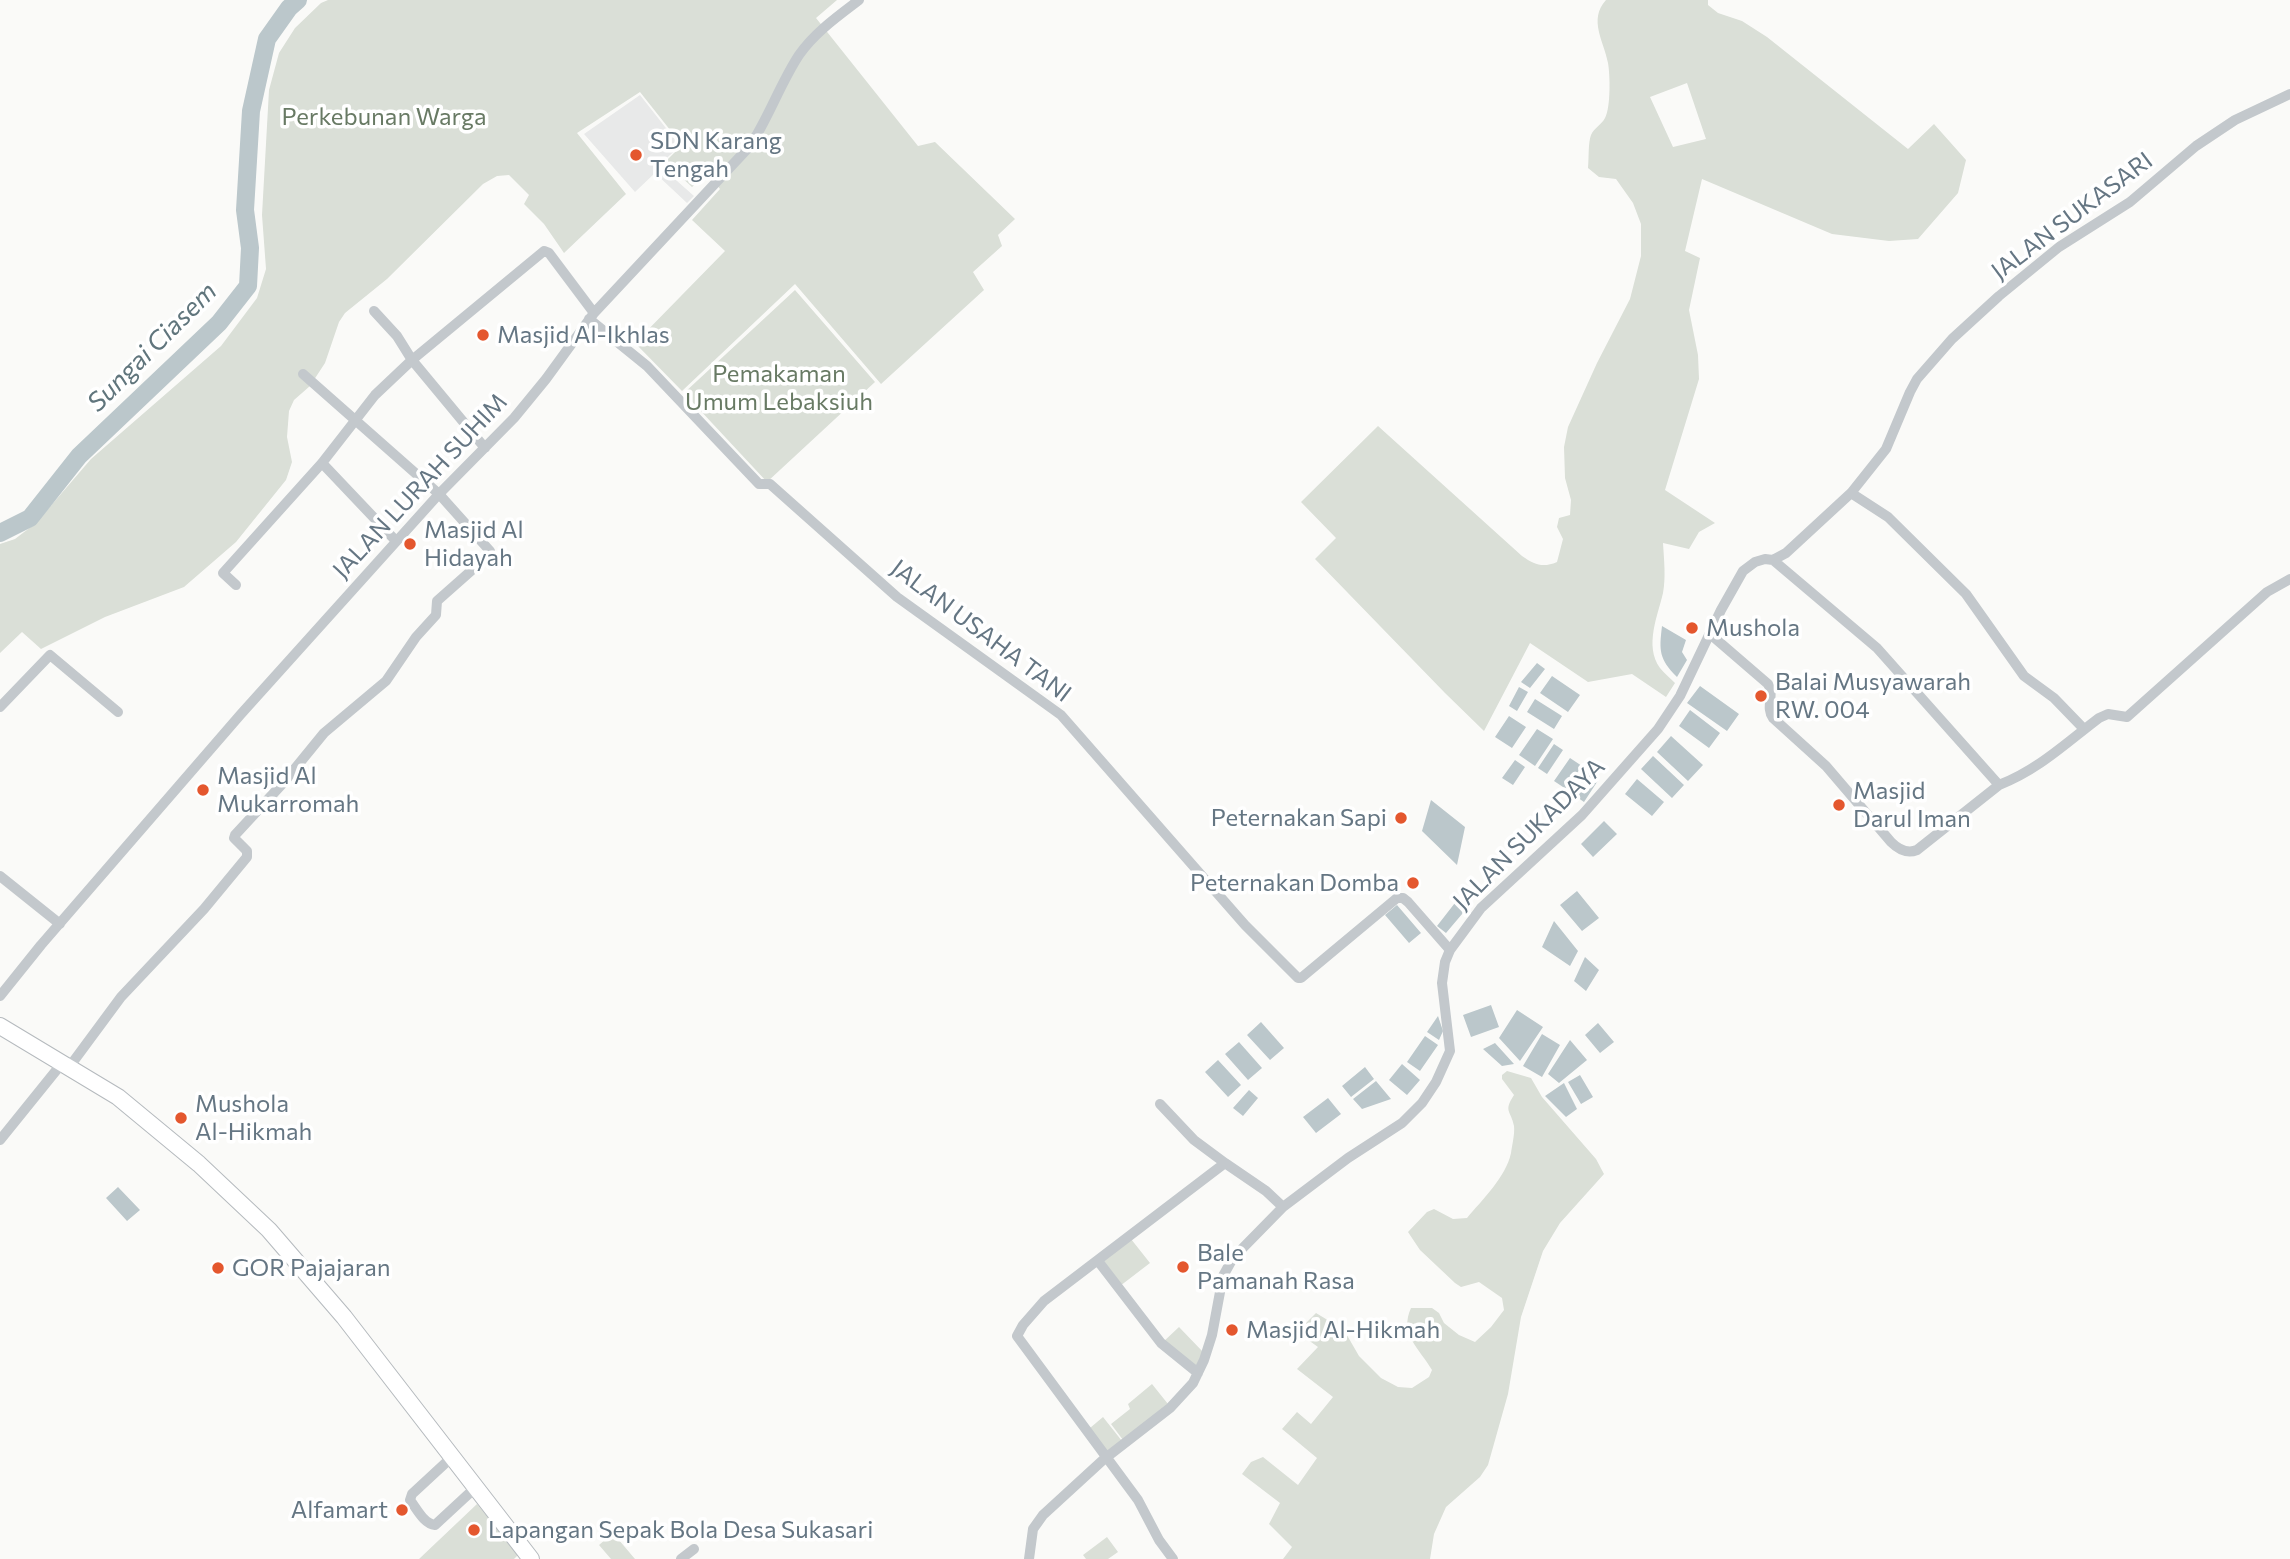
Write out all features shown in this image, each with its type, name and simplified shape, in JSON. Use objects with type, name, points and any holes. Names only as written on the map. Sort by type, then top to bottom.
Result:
[{"type":"main road","points":[[0,1026],[118,1097],[234,1195],[269,1230],[337,1308],[525,1557]]},
{"type":"street","name":"JALAN LURAH SUHIM","points":[[0,996],[241,714],[439,494],[526,405],[592,316],[750,146],[799,55],[814,37],[859,0]]},
{"type":"street","name":"JALAN SUKASARI","points":[[1773,560],[1786,553],[1850,494],[1886,449],[1917,379],[1952,339],[1990,304],[2059,247],[2130,202],[2196,146],[2235,120],[2290,94]]},
{"type":"street","name":"JALAN USAHA TANI","points":[[412,360],[544,251],[548,253],[592,316],[647,366],[760,484],[770,484],[897,597],[1061,715],[1219,896],[1297,977],[1300,978],[1397,898],[1408,902],[1450,950]]},
{"type":"street","points":[[374,311],[397,336],[412,360],[485,448]]},
{"type":"street","points":[[236,585],[223,573],[322,463],[382,388],[412,360]]},
{"type":"street","points":[[0,1140],[121,997],[204,909],[247,857],[247,851],[234,838],[235,835],[284,782],[321,736],[386,681],[416,637],[436,615],[437,601],[489,555],[490,551],[439,494],[303,374]]},
{"type":"street","points":[[322,463],[396,541]]},
{"type":"street","points":[[1850,494],[1888,517],[1958,586],[2024,676],[2054,698],[2084,729]]},
{"type":"street","points":[[1773,560],[1877,648],[1999,785]]},
{"type":"street","name":"JALAN SUKADAYA","points":[[1029,1559],[1031,1536],[1037,1522],[1059,1499],[1187,1391],[1198,1373],[1212,1335],[1223,1276],[1239,1252],[1283,1207],[1348,1158],[1402,1123],[1415,1112],[1430,1092],[1450,1051],[1442,983],[1450,950],[1482,908],[1565,832],[1647,747],[1685,686],[1729,593],[1744,571],[1755,562],[1773,560]]},
{"type":"street","points":[[1710,634],[1768,684],[1772,693],[1769,709],[1773,718],[1826,766],[1891,842],[1903,851],[1910,852],[1917,850],[1999,785],[2037,766],[2108,713],[2127,717],[2266,592],[2290,579]]},
{"type":"street","points":[[0,707],[50,655],[118,712]]},
{"type":"street","points":[[0,876],[60,924]]},
{"type":"street","points":[[1160,1104],[1194,1140],[1266,1191],[1283,1207]]},
{"type":"street","points":[[1173,1559],[1159,1540],[1138,1500],[1108,1457],[1017,1336],[1044,1301],[1186,1190],[1225,1163]]},
{"type":"street","points":[[1098,1261],[1161,1343],[1198,1373]]},
{"type":"street","points":[[452,1457],[412,1494],[410,1500],[418,1511],[429,1524],[435,1525],[475,1488]]},
{"type":"street","points":[[681,1559],[694,1549]]},
{"type":"shaded area","name":"SDN Karang Tengah","points":[[640,95],[680,146],[659,165],[694,196],[687,203],[655,173],[635,192],[584,134]]},
{"type":"shaded area","points":[[1662,626],[1686,640],[1682,652],[1687,660],[1677,677],[1662,654]]},
{"type":"shaded area","points":[[1537,663],[1545,669],[1530,688],[1521,682]]},
{"type":"shaded area","points":[[1552,676],[1580,695],[1568,712],[1540,693]]},
{"type":"shaded area","points":[[1700,686],[1739,714],[1727,731],[1687,703]]},
{"type":"shaded area","points":[[1519,687],[1528,692],[1517,711],[1509,706]]},
{"type":"shaded area","points":[[1535,699],[1562,716],[1554,729],[1527,712]]},
{"type":"shaded area","points":[[1690,710],[1720,733],[1709,748],[1679,726]]},
{"type":"shaded area","points":[[1509,716],[1526,727],[1512,748],[1495,737]]},
{"type":"shaded area","points":[[1537,729],[1553,739],[1535,766],[1519,755]]},
{"type":"shaded area","points":[[1671,736],[1703,765],[1688,781],[1657,752]]},
{"type":"shaded area","points":[[1554,744],[1563,750],[1547,774],[1538,768]]},
{"type":"shaded area","points":[[1653,756],[1684,785],[1672,798],[1641,769]]},
{"type":"shaded area","points":[[1570,758],[1582,766],[1566,789],[1554,781]]},
{"type":"shaded area","points":[[1515,760],[1525,767],[1513,785],[1502,778]]},
{"type":"shaded area","points":[[1587,771],[1599,779],[1584,802],[1571,793]]},
{"type":"shaded area","points":[[1637,779],[1664,802],[1652,816],[1625,794]]},
{"type":"shaded area","points":[[1431,800],[1465,827],[1457,865],[1422,831]]},
{"type":"shaded area","points":[[1604,821],[1617,834],[1593,857],[1581,844]]},
{"type":"shaded area","points":[[1577,891],[1599,918],[1582,931],[1560,905]]},
{"type":"shaded area","points":[[1458,899],[1468,907],[1446,933],[1437,926]]},
{"type":"shaded area","points":[[1397,905],[1421,933],[1409,943],[1385,915]]},
{"type":"shaded area","points":[[1554,921],[1578,951],[1570,966],[1542,947]]},
{"type":"shaded area","points":[[1585,957],[1599,970],[1586,991],[1574,981]]},
{"type":"shaded area","points":[[1491,1005],[1499,1027],[1471,1037],[1463,1015]]},
{"type":"shaded area","points":[[1517,1010],[1543,1027],[1520,1061],[1499,1038]]},
{"type":"shaded area","points":[[1438,1016],[1443,1031],[1439,1040],[1427,1032]]},
{"type":"shaded area","points":[[1261,1022],[1284,1048],[1270,1060],[1247,1035]]},
{"type":"shaded area","points":[[1598,1023],[1614,1042],[1600,1053],[1585,1035]]},
{"type":"shaded area","points":[[1542,1034],[1560,1045],[1542,1077],[1523,1066]]},
{"type":"shaded area","points":[[1425,1036],[1438,1045],[1420,1071],[1407,1062]]},
{"type":"shaded area","points":[[1570,1040],[1587,1060],[1559,1083],[1548,1074]]},
{"type":"shaded area","points":[[1239,1042],[1262,1068],[1248,1080],[1225,1054]]},
{"type":"shaded area","points":[[1495,1043],[1514,1064],[1502,1066],[1483,1049]]},
{"type":"shaded area","points":[[1218,1060],[1241,1085],[1228,1097],[1205,1072]]},
{"type":"shaded area","points":[[1402,1064],[1420,1080],[1407,1095],[1389,1080]]},
{"type":"shaded area","points":[[1365,1067],[1374,1079],[1351,1097],[1342,1086]]},
{"type":"shaded area","points":[[1580,1075],[1593,1097],[1581,1104],[1568,1082]]},
{"type":"shaded area","points":[[1376,1081],[1391,1099],[1362,1109],[1353,1099]]},
{"type":"shaded area","points":[[1564,1083],[1577,1109],[1566,1117],[1545,1096]]},
{"type":"shaded area","points":[[1249,1090],[1258,1098],[1243,1116],[1233,1108]]},
{"type":"shaded area","points":[[1328,1098],[1341,1114],[1316,1133],[1303,1117]]},
{"type":"shaded area","points":[[118,1187],[140,1210],[127,1221],[106,1198]]},
{"type":"green space","name":"Perkebunan Warga","points":[[328,0],[837,0],[816,18],[918,146],[935,142],[1015,219],[998,235],[1002,246],[973,272],[984,290],[881,384],[795,284],[682,391],[635,343],[725,251],[692,220],[720,189],[708,174],[692,187],[665,162],[682,145],[640,92],[577,133],[626,194],[564,253],[544,224],[524,204],[529,195],[509,175],[497,176],[483,184],[387,279],[345,313],[339,322],[325,363],[310,386],[294,400],[289,411],[287,437],[292,462],[286,480],[236,542],[184,587],[105,617],[41,649],[22,632],[0,653],[0,544],[15,539],[36,523],[91,459],[221,346],[257,298],[266,269],[262,215],[269,90],[279,53],[295,28],[321,3]]},
{"type":"green space","points":[[1606,0],[1708,0],[1708,5],[1718,13],[1742,21],[1767,37],[1908,149],[1934,124],[1966,160],[1958,193],[1918,239],[1889,241],[1832,234],[1702,179],[1685,251],[1700,258],[1689,310],[1698,355],[1699,379],[1665,490],[1715,523],[1699,532],[1689,549],[1663,543],[1664,587],[1654,630],[1653,650],[1660,668],[1675,683],[1666,697],[1632,674],[1588,682],[1530,643],[1484,731],[1315,559],[1336,538],[1301,502],[1378,426],[1522,556],[1539,565],[1557,562],[1563,539],[1557,527],[1559,518],[1570,515],[1571,500],[1565,478],[1564,447],[1568,427],[1630,299],[1641,256],[1641,224],[1633,203],[1616,179],[1599,177],[1588,168],[1591,135],[1605,118],[1609,99],[1608,63],[1598,23]],"holes":[[[1687,83],[1706,139],[1673,147],[1650,97]]]},
{"type":"green space","name":"Pemakaman Umum Lebaksiuh","points":[[795,290],[875,382],[767,482],[684,393]]},
{"type":"green space","points":[[1507,1071],[1531,1078],[1542,1097],[1596,1159],[1604,1174],[1560,1223],[1543,1251],[1521,1317],[1508,1394],[1488,1465],[1480,1477],[1446,1507],[1434,1534],[1430,1559],[1283,1559],[1292,1547],[1269,1524],[1280,1503],[1242,1474],[1251,1462],[1263,1457],[1298,1485],[1317,1458],[1282,1429],[1297,1412],[1311,1424],[1333,1397],[1297,1369],[1318,1347],[1297,1332],[1316,1313],[1344,1330],[1359,1356],[1381,1378],[1398,1387],[1412,1388],[1429,1377],[1432,1370],[1409,1333],[1407,1326],[1411,1308],[1432,1308],[1439,1313],[1444,1323],[1459,1335],[1475,1342],[1504,1310],[1502,1298],[1479,1282],[1461,1287],[1455,1283],[1420,1250],[1408,1232],[1427,1212],[1434,1209],[1453,1219],[1467,1218],[1504,1171],[1511,1153],[1514,1132],[1508,1108],[1514,1095],[1502,1079],[1502,1075]]},
{"type":"green space","points":[[1131,1239],[1150,1263],[1120,1286],[1101,1263]]},
{"type":"green space","points":[[1179,1327],[1204,1353],[1198,1370],[1162,1343]]},
{"type":"green space","points":[[1152,1384],[1168,1404],[1123,1440],[1111,1424],[1130,1409],[1128,1404]]},
{"type":"green space","points":[[1103,1417],[1122,1441],[1108,1452],[1090,1428]]},
{"type":"green space","name":"Lapangan Sepak Bola Desa Sukasari","points":[[477,1504],[518,1555],[514,1559],[419,1559]]},
{"type":"green space","points":[[613,1533],[635,1559],[611,1559],[599,1545]]},
{"type":"green space","points":[[1107,1537],[1118,1552],[1108,1559],[1086,1559],[1083,1555]]},
{"type":"waterway","name":"Sungai Ciasem","points":[[0,533],[30,518],[79,456],[219,323],[248,286],[250,248],[245,210],[251,111],[267,39],[298,0]]},
{"type":"place","name":"SDN Karang Tengah","points":[[636,155]]},
{"type":"place","name":"Masjid Al-Ikhlas","points":[[483,335]]},
{"type":"place","name":"Masjid Al Hidayah","points":[[410,544]]},
{"type":"place","name":"Mushola","points":[[1692,628]]},
{"type":"place","name":"Balai Musyawarah RW. 004","points":[[1761,696]]},
{"type":"place","name":"Masjid Al Mukarromah","points":[[203,790]]},
{"type":"place","name":"Masjid Darul Iman","points":[[1839,805]]},
{"type":"place","name":"Peternakan Sapi","points":[[1401,818]]},
{"type":"place","name":"Peternakan Domba","points":[[1413,883]]},
{"type":"place","name":"Mushola Al-Hikmah","points":[[181,1118]]},
{"type":"place","name":"Bale Pamanah Rasa","points":[[1183,1267]]},
{"type":"place","name":"GOR Pajajaran","points":[[218,1268]]},
{"type":"place","name":"Masjid Al-Hikmah","points":[[1232,1330]]},
{"type":"place","name":"Alfamart","points":[[402,1510]]},
{"type":"place","name":"Lapangan Sepak Bola Desa Sukasari","points":[[474,1530]]}]
